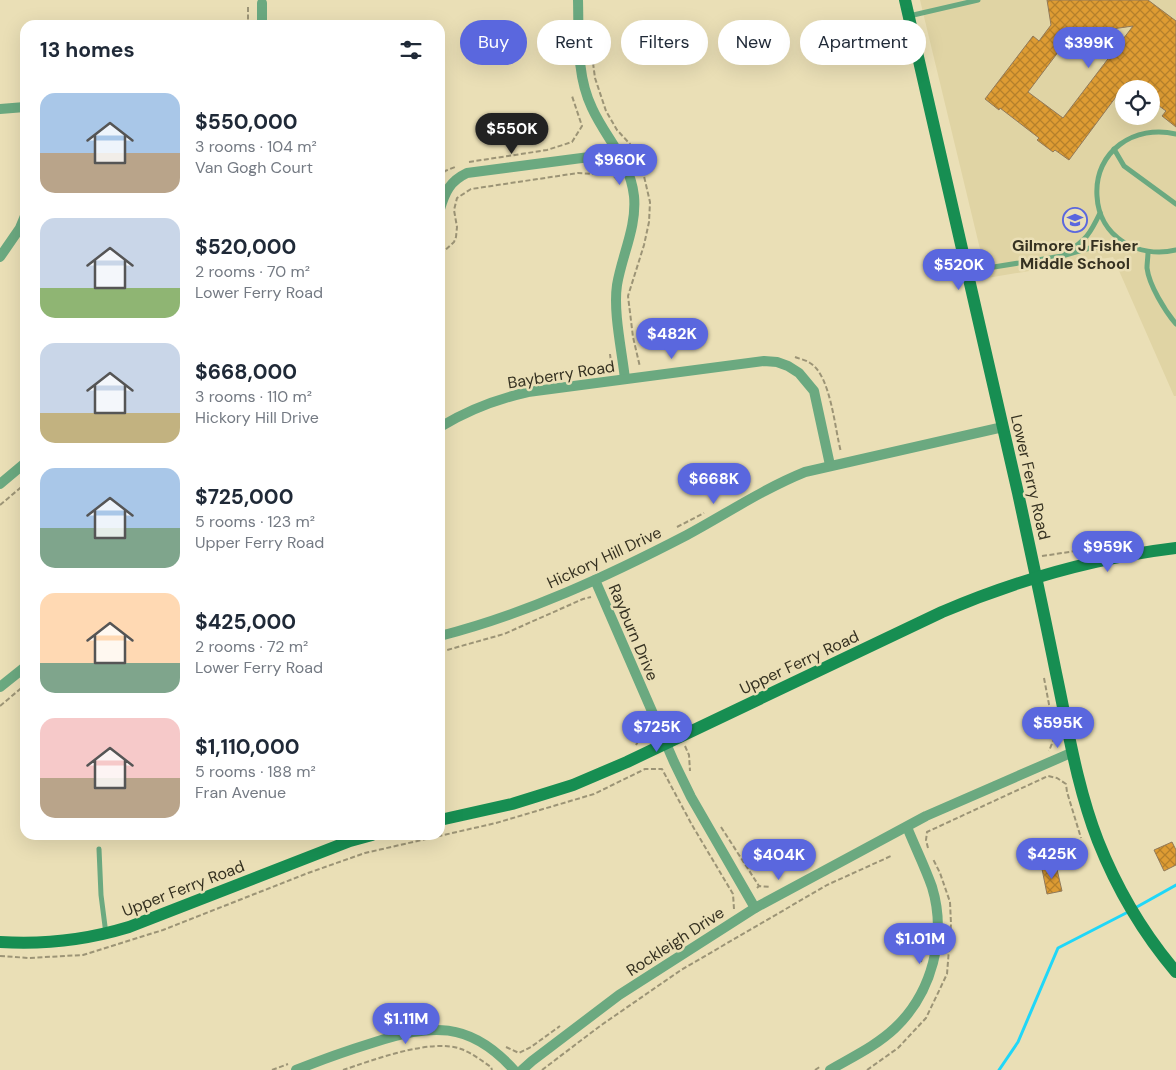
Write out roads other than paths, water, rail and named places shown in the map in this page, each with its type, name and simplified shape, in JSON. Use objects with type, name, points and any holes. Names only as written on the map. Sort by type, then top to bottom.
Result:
[{"type":"main road","name":"Lower Ferry Road","points":[[905,0],[969,271],[1085,803],[1113,876],[1128,904],[1163,957],[1176,972]]},
{"type":"main road","name":"Upper Ferry Road","points":[[445,819],[512,804],[550,793],[618,766],[979,596],[1037,577],[1116,558],[1176,548]]},
{"type":"main road","name":"Upper Ferry Road","points":[[0,942],[48,944],[106,934],[129,927],[354,840]]},
{"type":"street","points":[[578,0],[581,69],[585,89],[600,125],[620,153],[632,181],[634,197],[632,228],[617,286],[616,304],[625,379]]},
{"type":"street","points":[[262,3],[262,20]]},
{"type":"street","points":[[0,109],[20,107]]},
{"type":"street","points":[[445,193],[452,182],[467,173],[620,153]]},
{"type":"street","points":[[0,257],[20,226]]},
{"type":"street","name":"Bayberry Road","points":[[445,424],[478,407],[528,392],[764,361],[777,362],[799,373],[814,391],[829,461]]},
{"type":"street","name":"Hickory Hill Drive","points":[[445,635],[492,621],[595,580],[673,542],[778,483],[829,461],[1003,427]]},
{"type":"street","points":[[0,484],[20,466]]},
{"type":"street","name":"Rayburn Drive","points":[[595,580],[691,797],[755,908]]},
{"type":"street","points":[[0,687],[20,671]]},
{"type":"street","name":"Rockleigh Drive","points":[[522,1070],[619,995],[755,908],[926,816],[1073,752]]},
{"type":"street","points":[[826,1068],[880,1040],[895,1028],[920,996],[931,969],[937,944],[936,906],[932,887],[907,827]]},
{"type":"street","points":[[294,1066],[404,1033],[437,1029],[454,1031],[486,1044],[500,1054],[514,1070]]},
{"type":"lane","points":[[909,16],[978,0]]},
{"type":"lane","points":[[1176,134],[1164,131],[1146,132],[1129,138],[1114,149],[1104,162],[1098,179],[1096,196],[1100,213],[1109,229],[1123,242],[1135,249],[1148,252],[1162,253],[1176,250]]},
{"type":"lane","points":[[1114,149],[1124,166],[1176,204]]},
{"type":"lane","points":[[1062,256],[1079,245],[1089,235],[1100,213]]},
{"type":"lane","points":[[969,271],[1062,256],[1090,248],[1123,242]]},
{"type":"lane","points":[[1148,252],[1147,268],[1152,283],[1176,324]]},
{"type":"lane","points":[[99,849],[101,895],[106,934]]},
{"type":"waterway","points":[[1135,908],[1176,885]]},
{"type":"waterway","points":[[999,1070],[1018,1042],[1058,948],[1130,911]]},
{"type":"place","name":"Gilmore J Fisher Middle School","points":[[1075,220]]}]
